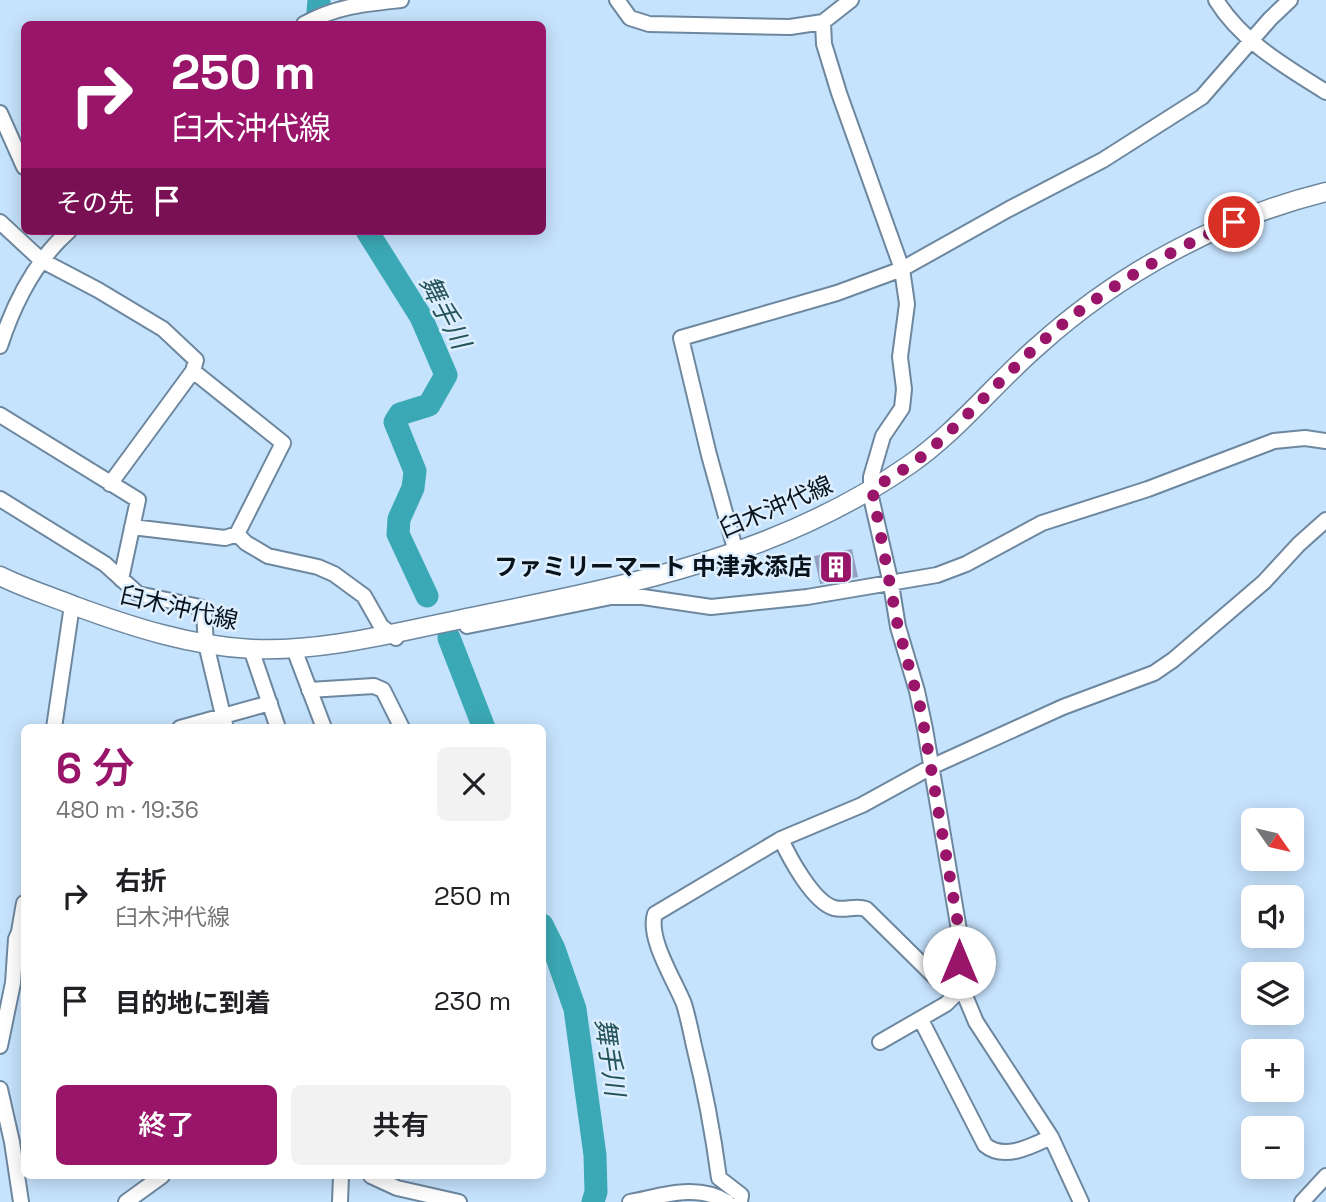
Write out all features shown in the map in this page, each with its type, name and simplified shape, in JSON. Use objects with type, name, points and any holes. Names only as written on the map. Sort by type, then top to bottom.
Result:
[{"type":"main road","name":"臼木沖代線","points":[[0,576],[106,617],[205,644],[251,649],[294,649],[389,634],[662,576],[736,552],[827,514],[872,489],[922,456],[1037,346],[1080,310],[1129,277],[1185,245],[1234,222],[1326,192]]},
{"type":"street","points":[[309,21],[349,5],[401,0]]},
{"type":"street","points":[[617,0],[631,18],[649,24],[790,27],[822,22],[851,0]]},
{"type":"street","points":[[1216,0],[1225,15],[1251,41],[1326,92]]},
{"type":"street","points":[[736,552],[681,338],[837,293],[902,270],[1009,209],[1103,160],[1148,134],[1202,97],[1290,0]]},
{"type":"street","points":[[822,22],[824,44],[839,93],[902,270],[907,304],[900,357],[905,388],[902,408],[883,436],[871,477],[871,497],[898,627],[917,691],[931,767],[960,936],[961,989],[976,1022],[1051,1137],[1081,1202]]},
{"type":"street","points":[[0,113],[21,160]]},
{"type":"street","points":[[0,222],[41,260],[163,329],[196,360],[193,371],[110,484]]},
{"type":"street","points":[[0,346],[9,316],[41,260],[61,235]]},
{"type":"street","points":[[132,527],[225,538],[237,534],[283,443],[193,371]]},
{"type":"street","points":[[0,415],[138,500],[121,579]]},
{"type":"street","points":[[237,534],[246,543],[268,556],[317,567],[334,574],[365,596],[381,626],[389,634],[405,640],[611,597],[643,597],[711,607],[807,597],[891,584],[953,569],[1042,523],[1148,489],[1274,441],[1305,438],[1326,441]]},
{"type":"street","points":[[0,499],[105,564],[138,594],[200,607],[204,614],[205,644],[224,723],[270,703]]},
{"type":"street","points":[[740,1202],[741,1195],[719,1178],[712,1122],[684,1006],[656,940],[652,922],[655,914],[781,839],[862,805],[931,767],[1063,707],[1142,679],[1164,667],[1264,582],[1299,544],[1326,520]]},
{"type":"street","points":[[55,724],[72,605]]},
{"type":"street","points":[[251,649],[277,724]]},
{"type":"street","points":[[294,649],[322,724]]},
{"type":"street","points":[[309,690],[374,686],[383,690],[400,724]]},
{"type":"street","points":[[781,839],[796,869],[828,906],[866,909],[936,978],[951,988],[961,989]]},
{"type":"street","points":[[0,1046],[13,983],[21,920]]},
{"type":"street","points":[[0,935],[20,940]]},
{"type":"street","points":[[880,1042],[946,1004],[961,989]]},
{"type":"street","points":[[921,1020],[989,1149],[1016,1151],[1051,1137]]},
{"type":"street","points":[[0,1089],[6,1142],[21,1202]]},
{"type":"street","points":[[1302,1202],[1326,1176]]},
{"type":"street","points":[[126,1202],[158,1179]]},
{"type":"street","points":[[340,1202],[341,1179]]},
{"type":"street","points":[[378,1179],[397,1188],[459,1202]]},
{"type":"street","points":[[630,1202],[693,1191],[727,1202]]},
{"type":"building","name":"ファミリーマート 中津永添店","points":[[852,549],[858,577],[820,584],[814,556]]},
{"type":"waterway","name":"舞手川","points":[[317,21],[319,0]]},
{"type":"waterway","name":"舞手川","points":[[370,235],[421,317],[446,375],[429,405],[400,414],[395,422],[415,471],[413,488],[399,519],[398,534],[427,596]]},
{"type":"waterway","name":"舞手川","points":[[449,638],[482,724]]},
{"type":"waterway","name":"舞手川","points":[[546,933],[575,1009],[595,1155],[596,1192],[593,1202]]},
{"type":"place","name":"ファミリーマート 中津永添店","points":[[836,567]]},
{"type":"route","points":[[959,962],[960,936],[925,730],[917,691],[898,627],[871,497],[872,489],[922,456],[1037,346],[1080,310],[1159,259],[1234,222]]}]
